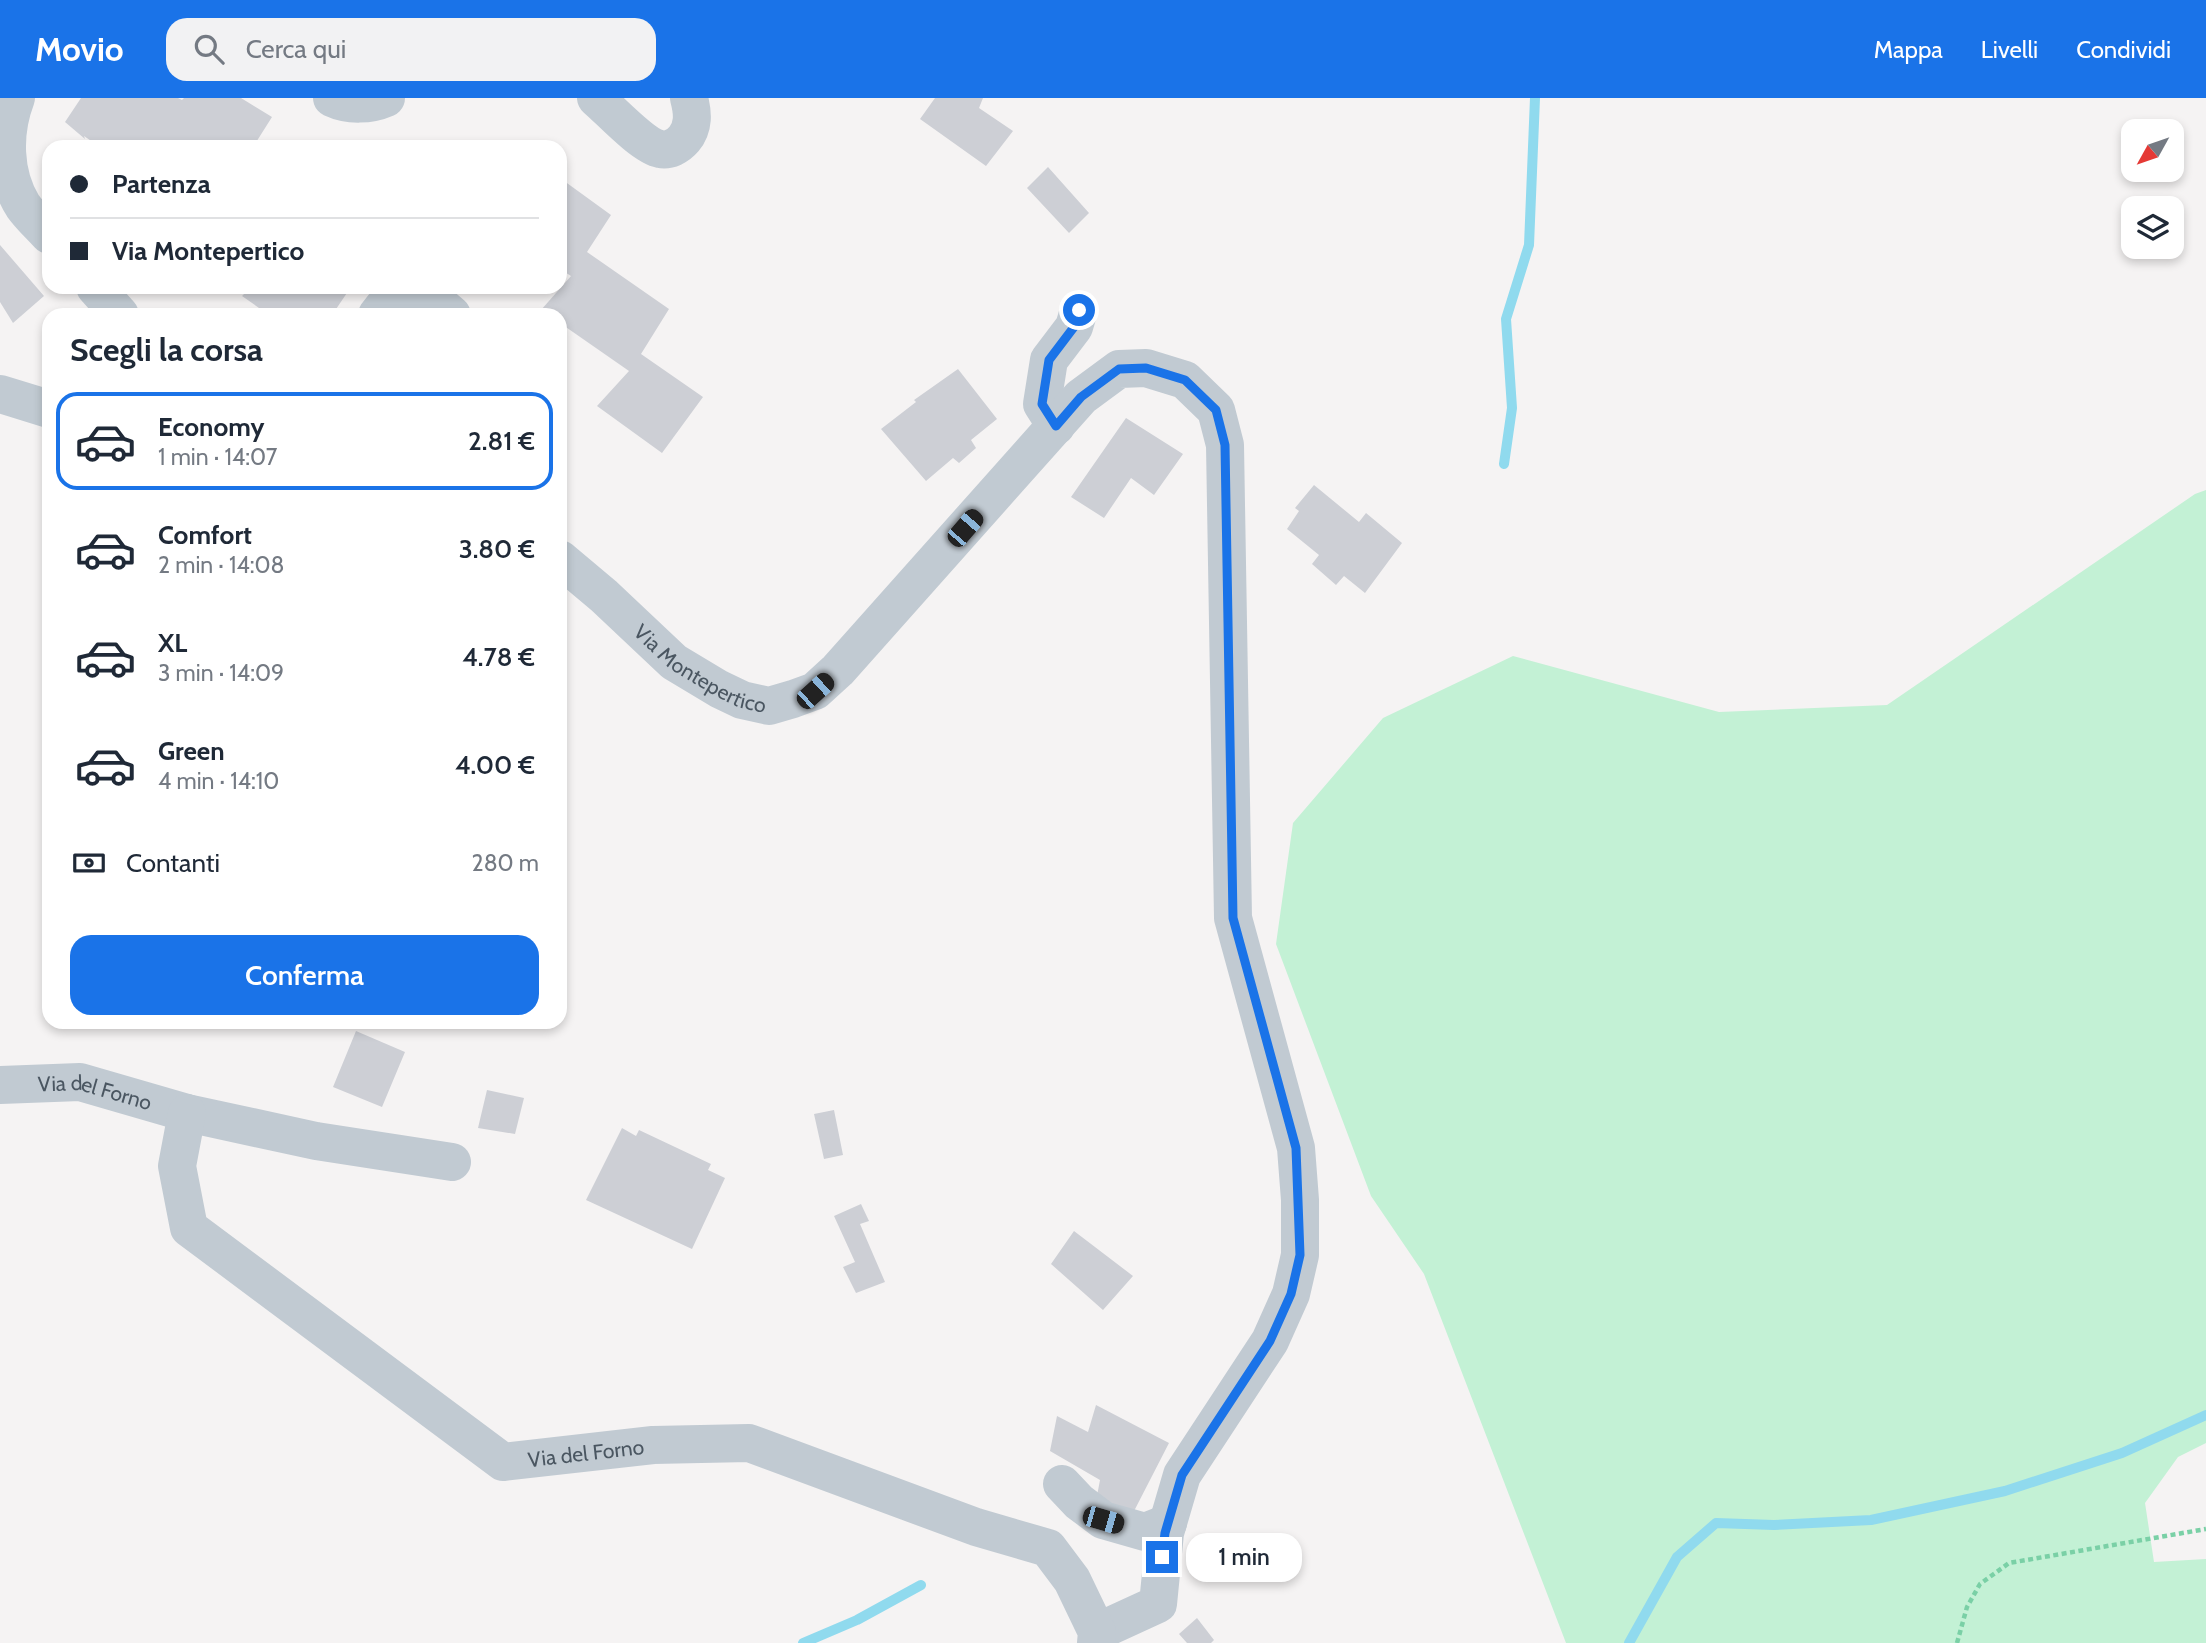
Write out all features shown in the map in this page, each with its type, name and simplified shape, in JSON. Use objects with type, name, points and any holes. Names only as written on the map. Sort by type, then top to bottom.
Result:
[{"type":"street","points":[[16,98],[10,113],[6,142],[10,176],[23,206],[42,227]]},
{"type":"street","points":[[332,98],[358,104],[375,103],[386,98]]},
{"type":"street","points":[[596,98],[634,133],[660,149],[673,148],[688,134],[692,123],[689,98]]},
{"type":"street","points":[[101,294],[114,308]]},
{"type":"street","points":[[382,308],[400,294]]},
{"type":"street","points":[[428,294],[444,308]]},
{"type":"street","points":[[1056,426],[1042,404],[1049,360],[1074,327],[1079,310]]},
{"type":"street","name":"Via Montepertico","points":[[567,565],[674,662],[719,690],[769,706],[815,691],[838,670],[1081,397],[1119,369],[1146,368],[1185,380],[1216,410],[1225,445],[1233,918],[1296,1148],[1300,1255],[1291,1294],[1270,1341],[1182,1475],[1165,1533],[1158,1604],[1097,1637]]},
{"type":"street","points":[[0,394],[42,407]]},
{"type":"street","name":"Via del Forno","points":[[0,1085],[80,1082],[187,1112],[316,1141],[452,1162]]},
{"type":"street","name":"Via del Forno","points":[[187,1112],[177,1166],[189,1228],[503,1462],[653,1445],[749,1443],[976,1527],[1048,1548],[1072,1580],[1097,1637]]},
{"type":"street","points":[[1062,1484],[1079,1502],[1103,1520],[1145,1532],[1168,1523]]},
{"type":"path","points":[[1957,1643],[1967,1607],[1980,1584],[2009,1563],[2206,1529]]},
{"type":"green space","points":[[2206,490],[2206,1443],[2178,1457],[2145,1503],[2154,1562],[2206,1559],[2206,1643],[1566,1643],[1424,1274],[1371,1196],[1276,944],[1293,823],[1383,718],[1513,656],[1719,712],[1887,705],[2195,494]]},
{"type":"building","points":[[81,98],[241,98],[272,117],[257,140],[90,140],[65,122]]},
{"type":"building","points":[[935,98],[983,98],[979,108],[1013,131],[986,166],[920,119]]},
{"type":"building","points":[[1048,167],[1089,213],[1069,233],[1027,188]]},
{"type":"building","points":[[567,183],[611,215],[587,252],[669,309],[641,354],[703,397],[662,453],[597,406],[629,371],[567,328],[567,308],[543,308],[555,294],[567,294],[567,281],[571,276],[567,273]]},
{"type":"building","points":[[0,245],[44,296],[13,323],[0,302]]},
{"type":"building","points":[[346,294],[337,308],[259,308],[242,296]]},
{"type":"building","points":[[958,369],[997,419],[971,440],[976,448],[959,463],[953,458],[926,481],[881,429],[916,402],[914,400]]},
{"type":"building","points":[[1126,418],[1183,454],[1154,495],[1131,478],[1104,518],[1071,497]]},
{"type":"building","points":[[1314,485],[1359,522],[1366,513],[1402,543],[1365,593],[1344,576],[1336,585],[1312,564],[1319,555],[1287,529],[1299,511],[1295,508]]},
{"type":"building","points":[[356,1031],[405,1052],[382,1107],[333,1087]]},
{"type":"building","points":[[487,1090],[524,1098],[515,1134],[478,1128]]},
{"type":"building","points":[[834,1110],[843,1155],[824,1159],[814,1114]]},
{"type":"building","points":[[622,1128],[636,1136],[639,1130],[711,1164],[708,1170],[725,1178],[692,1249],[586,1200]]},
{"type":"building","points":[[861,1204],[869,1221],[860,1224],[885,1282],[856,1293],[843,1267],[855,1262],[834,1216]]},
{"type":"building","points":[[1074,1231],[1133,1276],[1103,1310],[1051,1264]]},
{"type":"building","points":[[1096,1405],[1169,1443],[1132,1515],[1096,1501],[1100,1480],[1050,1451],[1057,1416],[1088,1432]]},
{"type":"building","points":[[1197,1618],[1214,1640],[1211,1643],[1187,1643],[1179,1634]]},
{"type":"waterway","points":[[1504,464],[1512,408],[1506,319],[1529,245],[1535,98]]},
{"type":"waterway","points":[[1629,1643],[1677,1557],[1716,1523],[1774,1525],[1871,1520],[2005,1491],[2122,1453],[2206,1415]]},
{"type":"waterway","points":[[803,1643],[857,1620],[921,1585]]},
{"type":"route","points":[[1079,310],[1074,327],[1049,360],[1042,404],[1056,426],[1081,397],[1119,369],[1146,368],[1185,380],[1216,410],[1225,445],[1233,918],[1296,1148],[1300,1200],[1300,1255],[1291,1294],[1270,1341],[1182,1475],[1165,1533],[1162,1557]]}]
